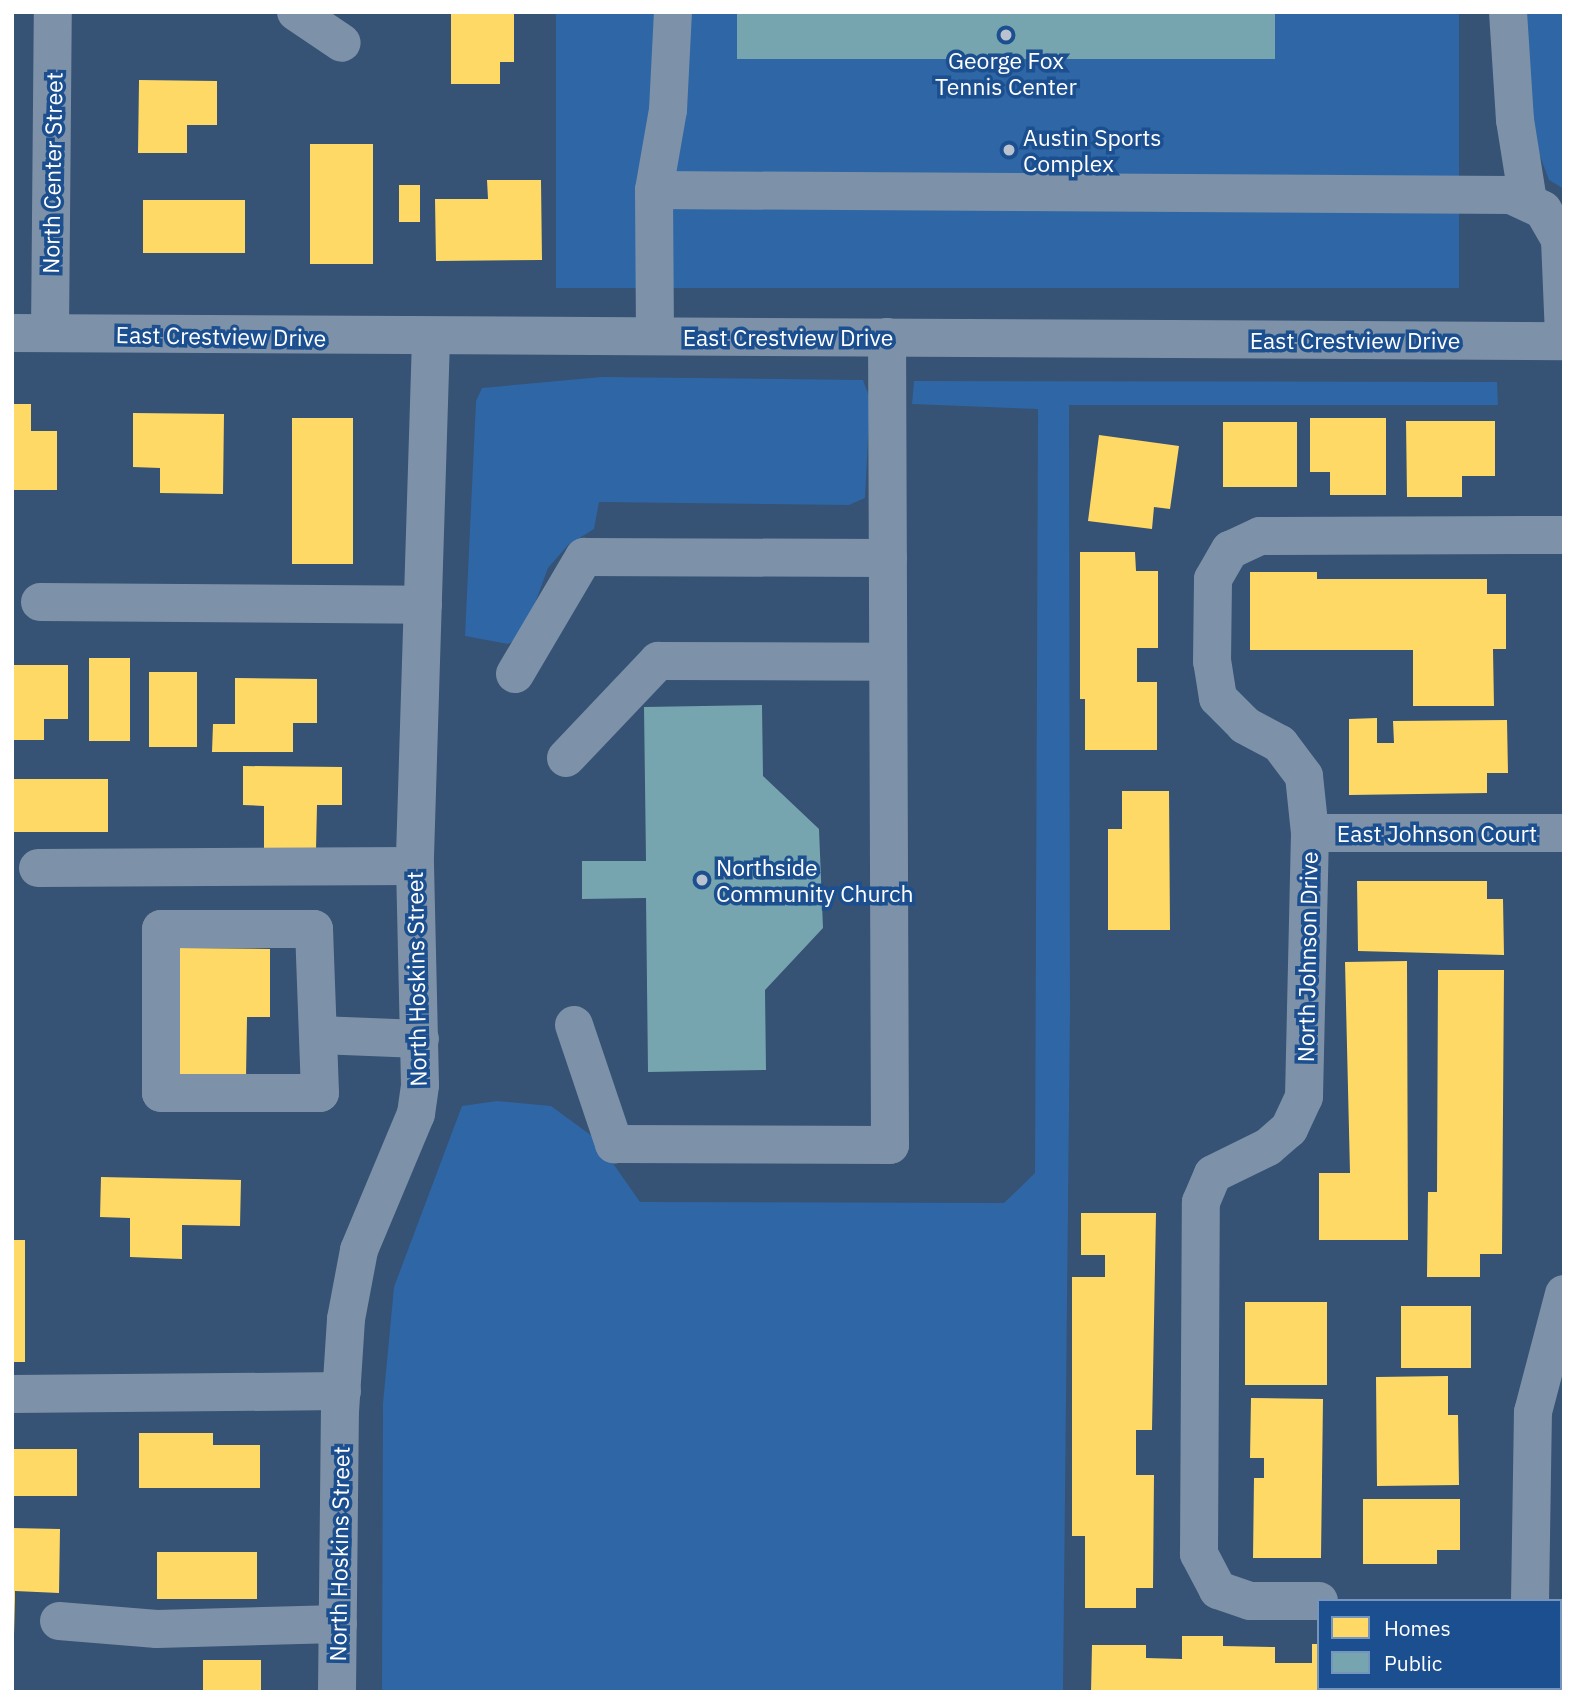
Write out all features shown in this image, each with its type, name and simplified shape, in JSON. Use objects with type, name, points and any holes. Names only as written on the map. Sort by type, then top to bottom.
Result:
[{"type":"street","name":"North Center Street","points":[[50,333],[53,12]]},
{"type":"street","points":[[296,12],[342,43]]},
{"type":"street","points":[[655,336],[654,190],[668,110],[673,12]]},
{"type":"street","points":[[1508,12],[1515,120],[1528,201]]},
{"type":"street","points":[[654,190],[1498,195],[1528,201],[1543,210],[1560,240],[1564,339]]},
{"type":"street","name":"East Crestview Drive","points":[[12,333],[431,338],[655,336],[1564,339]]},
{"type":"street","points":[[574,1025],[614,1144],[890,1145],[887,337]]},
{"type":"street","name":"North Hoskins Street","points":[[337,1692],[342,1391],[346,1319],[359,1250],[416,1114],[420,1039],[415,866],[431,338]]},
{"type":"street","name":"North Johnson Drive","points":[[1317,1601],[1251,1601],[1218,1590],[1199,1554],[1201,1202],[1213,1174],[1268,1147],[1289,1129],[1304,1097],[1310,833],[1304,776],[1280,744],[1245,725],[1218,698],[1212,662],[1213,579],[1230,550],[1260,536],[1564,535]]},
{"type":"street","points":[[515,674],[584,557],[888,558]]},
{"type":"street","points":[[40,602],[423,605]]},
{"type":"street","points":[[566,758],[658,661],[888,662]]},
{"type":"street","name":"East Johnson Court","points":[[1310,833],[1564,833]]},
{"type":"street","points":[[38,868],[415,866]]},
{"type":"street","points":[[161,929],[314,929],[319,1035],[320,1093],[161,1093],[161,929]]},
{"type":"street","points":[[319,1035],[420,1039]]},
{"type":"street","points":[[1530,1599],[1534,1412],[1564,1294]]},
{"type":"street","points":[[12,1394],[342,1391]]},
{"type":"street","points":[[59,1621],[157,1629],[338,1624]]},
{"type":"shaded area","name":"Austin Sports Complex","points":[[556,12],[1459,12],[1459,288],[556,288]]},
{"type":"shaded area","points":[[1520,12],[1564,12],[1564,189],[1549,180],[1525,116]]},
{"type":"shaded area","points":[[602,377],[863,380],[870,399],[865,498],[849,505],[599,502],[594,529],[568,545],[548,568],[523,636],[508,644],[465,636],[476,401],[482,388]]},
{"type":"shaded area","points":[[914,381],[1497,382],[1498,405],[1069,405],[1070,1013],[1063,1692],[382,1692],[383,1403],[394,1287],[462,1106],[497,1101],[551,1106],[596,1139],[640,1202],[1004,1203],[1035,1173],[1038,409],[912,404]]},
{"type":"building: Homes","points":[[451,12],[514,12],[514,62],[500,62],[500,84],[451,84]]},
{"type":"building: Homes","points":[[139,80],[217,81],[217,125],[187,125],[187,153],[138,153]]},
{"type":"building: Homes","points":[[310,144],[373,144],[373,264],[310,264]]},
{"type":"building: Homes","points":[[487,180],[541,180],[542,260],[436,261],[435,199],[488,199]]},
{"type":"building: Homes","points":[[399,185],[420,185],[420,222],[399,222]]},
{"type":"building: Homes","points":[[143,200],[245,200],[245,253],[143,253]]},
{"type":"building: Homes","points":[[12,404],[31,404],[31,431],[57,431],[57,490],[12,490]]},
{"type":"building: Homes","points":[[133,413],[224,414],[223,494],[160,493],[160,468],[133,467]]},
{"type":"building: Homes","points":[[292,418],[353,418],[353,564],[292,564]]},
{"type":"building: Homes","points":[[1310,418],[1386,418],[1386,495],[1330,495],[1330,472],[1310,472]]},
{"type":"building: Homes","points":[[1406,421],[1495,421],[1495,476],[1462,476],[1462,497],[1407,497]]},
{"type":"building: Homes","points":[[1223,422],[1297,422],[1297,487],[1223,487]]},
{"type":"building: Homes","points":[[1099,435],[1179,446],[1170,509],[1154,507],[1152,529],[1088,521]]},
{"type":"building: Homes","points":[[1080,552],[1135,552],[1136,571],[1158,571],[1158,648],[1137,648],[1137,682],[1157,682],[1157,750],[1085,750],[1085,699],[1080,699]]},
{"type":"building: Homes","points":[[1250,572],[1317,572],[1317,579],[1487,579],[1487,594],[1506,594],[1506,649],[1493,649],[1494,706],[1413,706],[1413,650],[1250,650]]},
{"type":"building: Homes","points":[[89,658],[130,658],[130,741],[89,741]]},
{"type":"building: Homes","points":[[12,665],[68,665],[68,719],[44,719],[44,740],[12,740]]},
{"type":"building: Homes","points":[[149,672],[197,672],[197,747],[149,747]]},
{"type":"building: Homes","points":[[235,678],[317,679],[317,723],[293,723],[293,752],[212,752],[213,724],[235,724]]},
{"type":"building: Homes","points":[[1377,718],[1377,743],[1394,743],[1393,721],[1507,720],[1508,773],[1487,773],[1487,793],[1349,795],[1349,719]]},
{"type":"building: Homes","points":[[243,766],[342,767],[342,805],[317,805],[316,850],[264,850],[264,806],[243,805]]},
{"type":"building: Homes","points":[[12,779],[108,779],[108,832],[12,832]]},
{"type":"building: Homes","points":[[1122,791],[1169,791],[1170,930],[1108,930],[1108,829],[1122,829]]},
{"type":"building: Homes","points":[[1357,881],[1487,881],[1487,899],[1503,899],[1504,955],[1358,951]]},
{"type":"building: Homes","points":[[174,948],[270,949],[270,1017],[247,1017],[246,1078],[173,1078]]},
{"type":"building: Homes","points":[[1407,961],[1408,1240],[1319,1240],[1319,1173],[1350,1173],[1345,962]]},
{"type":"building: Homes","points":[[1438,970],[1504,970],[1502,1254],[1480,1254],[1480,1277],[1427,1277],[1428,1192],[1437,1192]]},
{"type":"building: Homes","points":[[101,1177],[241,1180],[240,1226],[182,1225],[182,1259],[130,1257],[130,1218],[100,1217]]},
{"type":"building: Homes","points":[[1081,1213],[1156,1213],[1152,1430],[1136,1430],[1136,1475],[1154,1475],[1153,1588],[1136,1588],[1136,1608],[1085,1608],[1085,1536],[1072,1536],[1072,1277],[1105,1277],[1105,1255],[1081,1255]]},
{"type":"building: Homes","points":[[12,1240],[25,1240],[25,1362],[12,1362]]},
{"type":"building: Homes","points":[[1245,1302],[1327,1302],[1327,1385],[1245,1385]]},
{"type":"building: Homes","points":[[1401,1306],[1471,1306],[1471,1368],[1401,1368]]},
{"type":"building: Homes","points":[[1448,1376],[1448,1415],[1458,1415],[1459,1485],[1377,1486],[1376,1377]]},
{"type":"building: Homes","points":[[1251,1398],[1323,1399],[1321,1558],[1253,1558],[1254,1478],[1264,1478],[1264,1458],[1250,1458]]},
{"type":"building: Homes","points":[[139,1433],[213,1433],[213,1445],[260,1445],[260,1488],[139,1488]]},
{"type":"building: Homes","points":[[12,1449],[77,1449],[77,1496],[12,1496]]},
{"type":"building: Homes","points":[[1363,1499],[1460,1499],[1460,1550],[1437,1550],[1437,1564],[1363,1564]]},
{"type":"building: Homes","points":[[12,1528],[60,1529],[59,1593],[15,1591],[15,1635]]},
{"type":"building: Homes","points":[[157,1552],[257,1552],[257,1599],[157,1599]]},
{"type":"building: Homes","points":[[1182,1636],[1223,1636],[1223,1646],[1275,1647],[1275,1663],[1312,1663],[1312,1644],[1317,1644],[1317,1690],[1467,1692],[1091,1692],[1092,1645],[1146,1645],[1146,1658],[1182,1659]]},
{"type":"building: Homes","points":[[203,1660],[261,1660],[261,1692],[203,1692]]},
{"type":"building: Public","name":"George Fox Tennis Center","points":[[737,12],[1275,12],[1275,59],[737,59]]},
{"type":"building: Public","name":"Northside Community Church","points":[[762,705],[763,776],[819,829],[823,928],[765,990],[766,1070],[648,1072],[646,898],[582,899],[582,861],[646,861],[644,707]]},
{"type":"place","name":"George Fox Tennis Center","points":[[1006,35]]},
{"type":"place","name":"Austin Sports Complex","points":[[1009,150]]},
{"type":"place","name":"Northside Community Church","points":[[702,880]]}]
